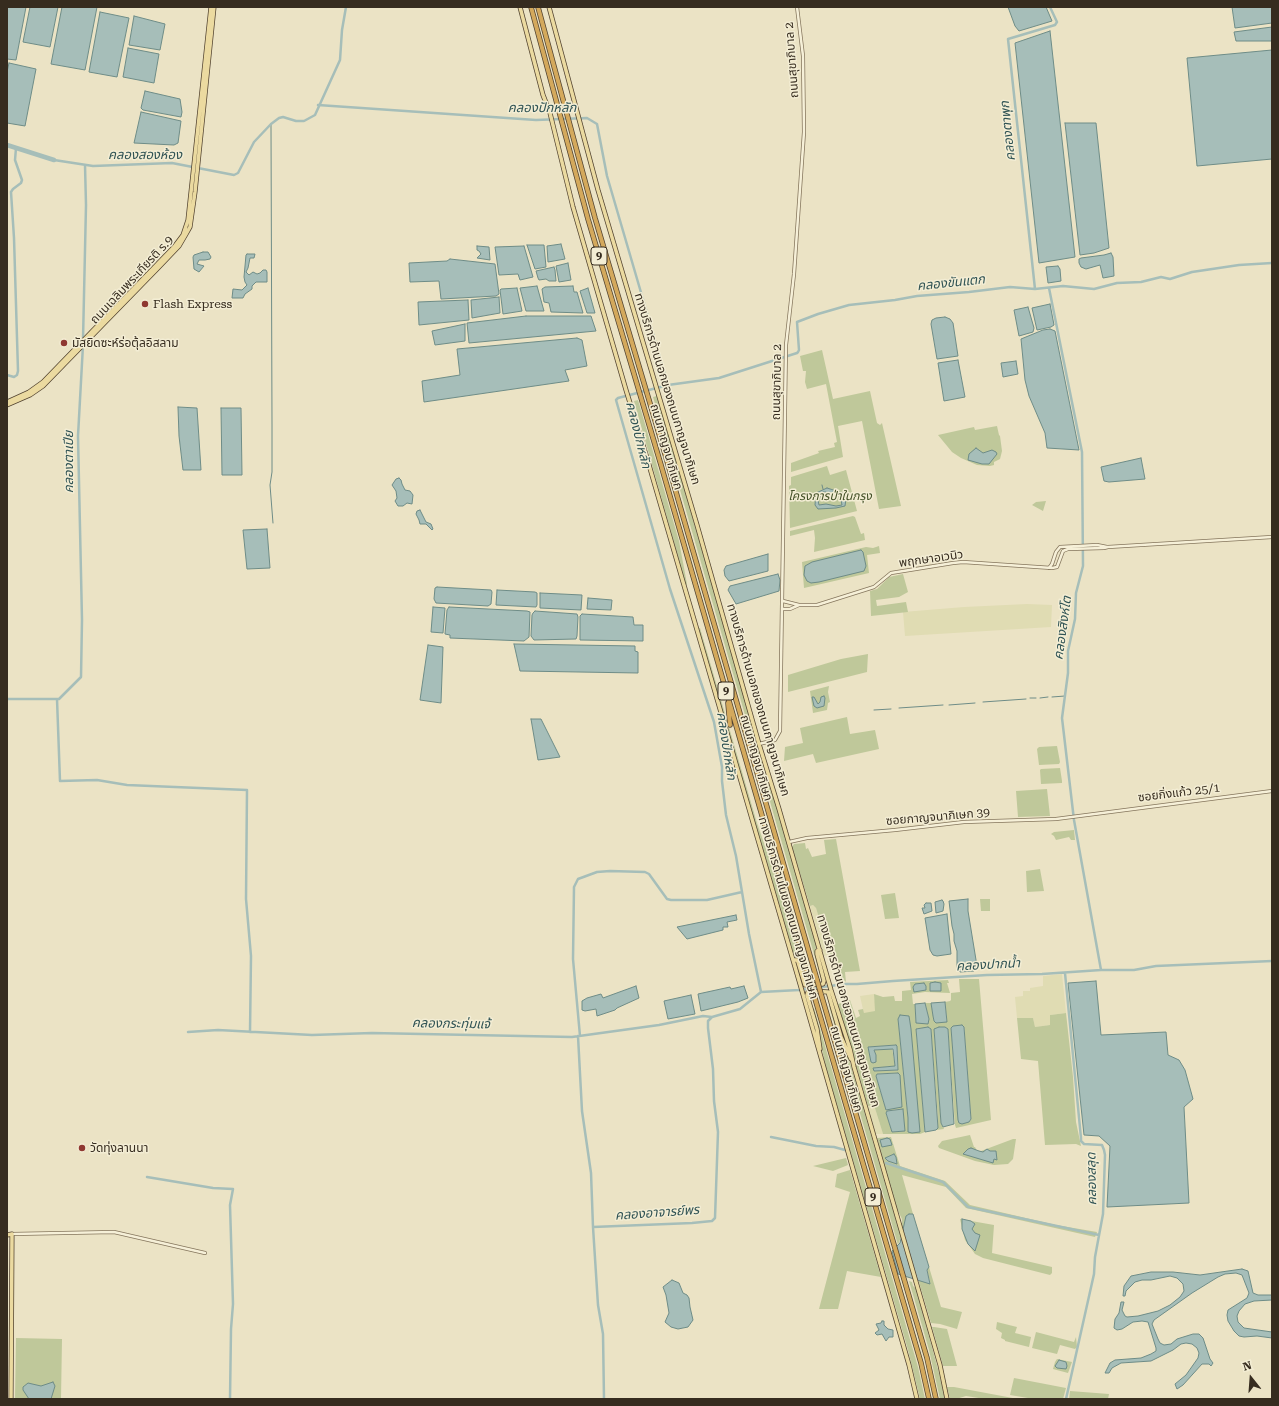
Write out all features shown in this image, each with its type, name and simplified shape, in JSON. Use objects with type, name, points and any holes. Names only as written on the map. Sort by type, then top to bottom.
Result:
[{"type":"highway","name":"ถนนกาญจนาภิเษก","points":[[531,7],[588,219],[642,399],[921,1363],[929,1399]]},
{"type":"highway","name":"ถนนกาญจนาภิเษก","points":[[538,7],[595,218],[649,398],[822,994],[904,1284],[927,1358],[936,1399]]},
{"type":"highway","points":[[727,692],[730,725]]},
{"type":"main road","name":"ถนนเฉลิมพระเกียรติ ร.9","points":[[7,405],[23,399],[38,390],[180,242],[188,220],[194,183],[212,7]]},
{"type":"main road","name":"ทางบริการด้านในของถนนกาญจนาภิเษก","points":[[520,7],[543,95],[550,113],[573,207],[629,401],[648,458],[800,984],[909,1365],[917,1399]]},
{"type":"main road","name":"ทางบริการด้านนอกของถนนกาญจนาภิเษก","points":[[549,7],[580,124],[630,300],[656,384],[831,990],[846,1035],[940,1365],[947,1399]]},
{"type":"main road","name":"ถนนเฉลิมพระเกียรติ ร.9","points":[[7,402],[24,395],[40,385],[75,352]]},
{"type":"main road","points":[[793,960],[797,960],[798,962],[805,985],[823,984],[824,981],[817,954],[820,950]]},
{"type":"main road","points":[[822,1062],[817,1029],[807,995],[808,992],[828,992],[841,1037],[854,1067]]},
{"type":"main road","points":[[841,1037],[844,1038],[846,1035]]},
{"type":"main road","points":[[7,1235],[12,1234],[11,1399]]},
{"type":"street","name":"ถนนสุขาภิบาล 2","points":[[759,744],[775,740],[780,731],[786,348],[794,274],[804,136],[803,56],[797,7]]},
{"type":"street","points":[[1048,568],[1052,564],[1056,552],[1060,548],[1108,547],[1272,537]]},
{"type":"street","points":[[1048,568],[1057,567],[1063,551],[1070,548]]},
{"type":"street","name":"พฤกษาอเวนิว","points":[[782,601],[799,605],[817,605],[874,587],[891,573],[942,564],[963,562],[1048,568]]},
{"type":"street","name":"พฤกษาอเวนิว","points":[[782,609],[790,609],[799,605]]},
{"type":"street","name":"ซอยกิ่งแก้ว 25/1","points":[[1089,815],[1272,791]]},
{"type":"street","name":"ซอยกาญจนาภิเษก 39","points":[[789,842],[807,838],[892,831],[964,822],[1089,815]]},
{"type":"street","points":[[12,1234],[114,1232],[205,1253]]},
{"type":"shaded area","points":[[1027,604],[1052,605],[1051,627],[905,636],[903,612]]},
{"type":"shaded area","points":[[813,905],[816,908],[830,954],[824,956],[810,906]]},
{"type":"shaded area","points":[[1062,974],[1066,1013],[1050,1015],[1050,1025],[1035,1027],[1033,1018],[1017,1018],[1015,997],[1023,996],[1023,991],[1030,991],[1030,988],[1043,986],[1043,976]]},
{"type":"shaded area","points":[[874,994],[876,1011],[864,1014],[860,996]]},
{"type":"shaded area","points":[[874,1105],[883,1134],[876,1134],[875,1132],[868,1106]]},
{"type":"green space","points":[[822,350],[833,399],[870,391],[877,423],[880,425],[882,423],[901,506],[879,509],[862,421],[838,426],[843,457],[791,472],[791,463],[819,453],[818,451],[835,447],[834,443],[837,442],[826,384],[807,389],[805,382],[806,371],[803,371],[800,356]]},
{"type":"green space","points":[[657,396],[743,691],[767,781],[775,802],[816,943],[816,953],[823,980],[822,982],[653,397]]},
{"type":"green space","points":[[638,400],[679,541],[686,585],[634,401]]},
{"type":"green space","points":[[997,426],[1002,451],[1000,459],[994,462],[994,465],[990,466],[977,465],[961,458],[952,452],[938,435],[974,427],[975,430]]},
{"type":"green space","name":"โครงการป่าในกรุง","points":[[827,466],[830,475],[846,470],[857,511],[790,528],[789,486],[791,485],[791,477]]},
{"type":"green space","points":[[1046,501],[1043,511],[1032,505],[1036,502]]},
{"type":"green space","points":[[853,516],[855,517],[861,534],[864,533],[865,540],[814,552],[814,530],[790,536],[790,531]]},
{"type":"green space","points":[[879,546],[880,553],[867,555],[869,573],[804,588],[802,562],[866,547],[873,548]]},
{"type":"green space","points":[[903,574],[908,592],[899,597],[876,600],[877,606],[906,602],[908,612],[871,616],[870,591],[877,589],[889,577]]},
{"type":"green space","points":[[698,628],[700,628],[757,823],[776,878],[807,983],[799,962],[794,955]]},
{"type":"green space","points":[[868,654],[867,672],[788,692],[788,675],[841,659]]},
{"type":"green space","points":[[829,686],[828,692],[830,702],[828,703],[827,710],[813,713],[810,691]]},
{"type":"green space","points":[[847,717],[850,734],[875,730],[879,749],[816,763],[813,754],[784,761],[785,747],[803,743],[800,728]]},
{"type":"green space","points":[[1057,746],[1060,762],[1059,764],[1039,765],[1037,749],[1039,747]]},
{"type":"green space","points":[[1060,768],[1062,783],[1041,784],[1041,769]]},
{"type":"green space","points":[[1047,789],[1050,816],[1018,817],[1016,791]]},
{"type":"green space","points":[[1074,830],[1075,840],[1071,840],[1069,837],[1056,840],[1051,834],[1054,832]]},
{"type":"green space","points":[[836,839],[860,971],[845,972],[846,982],[841,977],[835,956],[832,957],[830,954],[816,908],[813,905],[810,906],[792,847],[794,844],[805,843],[806,849],[808,848],[812,857],[826,854],[824,840]]},
{"type":"green space","points":[[1040,869],[1044,891],[1027,892],[1026,871]]},
{"type":"green space","points":[[895,893],[899,918],[885,919],[881,895]]},
{"type":"green space","points":[[980,899],[990,899],[990,911],[981,911]]},
{"type":"green space","points":[[959,979],[979,979],[991,1120],[956,1128],[948,1029],[934,1029],[941,1123],[944,1129],[936,1130],[938,1128],[938,1119],[931,1029],[918,1028],[916,1030],[925,1132],[920,1134],[883,1134],[874,1105],[868,1106],[838,1004],[850,1000],[856,1018],[860,1016],[858,1010],[863,1009],[864,1013],[875,1011],[874,994],[883,997],[894,996],[895,1001],[902,1001],[902,991],[911,990],[910,982],[948,980],[949,983],[947,983],[950,993],[925,992],[912,994],[913,1004],[915,1004],[916,1023],[929,1019],[925,1003],[931,1003],[934,1021],[947,1021],[945,1002],[951,1000],[951,993],[960,992]],"holes":[[[909,1016],[914,1064],[908,1129],[898,1019]],[[964,1027],[971,1119],[969,1122],[959,1123],[951,1028]],[[897,1045],[898,1070],[874,1071],[873,1068],[895,1066],[892,1048],[874,1050],[876,1055],[868,1047]],[[898,1073],[886,1110],[876,1076],[877,1074]],[[901,1109],[900,1132],[892,1132],[886,1113],[887,1111]]]},
{"type":"green space","points":[[829,1006],[831,1006],[850,1063],[897,1224],[902,1223],[902,1219],[895,1205],[877,1138],[891,1137],[900,1166],[945,1181],[970,1205],[1056,1225],[1097,1232],[1095,1237],[966,1208],[946,1187],[902,1175],[913,1214],[909,1214],[898,1245]]},
{"type":"green space","points":[[814,1008],[918,1367],[925,1399],[920,1399],[908,1350],[825,1064],[812,1009]]},
{"type":"green space","points":[[1066,1013],[1076,1122],[1081,1146],[1076,1144],[1045,1145],[1038,1061],[1021,1059],[1017,1018],[1033,1018],[1035,1027],[1050,1025],[1050,1015]]},
{"type":"green space","points":[[970,1135],[977,1151],[1016,1139],[1013,1159],[1008,1164],[994,1165],[975,1161],[939,1148],[938,1146],[942,1141]]},
{"type":"green space","points":[[846,1158],[848,1165],[833,1171],[813,1166]]},
{"type":"green space","points":[[850,1170],[881,1277],[847,1271],[838,1309],[819,1309],[850,1192],[835,1187],[837,1174]]},
{"type":"green space","points":[[960,1219],[994,1225],[992,1253],[1052,1267],[1052,1273],[1050,1275],[983,1258],[975,1254],[965,1240]]},
{"type":"green space","points":[[929,1267],[941,1307],[962,1312],[957,1329],[931,1323],[918,1279],[930,1283],[927,1269]]},
{"type":"green space","points":[[909,1281],[912,1282],[913,1286],[916,1288],[945,1399],[940,1399],[929,1350]]},
{"type":"green space","points":[[997,1322],[1017,1327],[1015,1333],[1031,1337],[1029,1347],[1005,1341],[1001,1338],[1002,1333],[996,1329]]},
{"type":"green space","points":[[932,1327],[947,1329],[957,1366],[943,1366]]},
{"type":"green space","points":[[1036,1332],[1074,1342],[1076,1337],[1077,1347],[1075,1349],[1060,1345],[1057,1354],[1032,1348]]},
{"type":"green space","points":[[16,1338],[62,1339],[61,1399],[15,1399]]},
{"type":"green space","points":[[1057,1359],[1072,1362],[1068,1373],[1053,1369]]},
{"type":"green space","points":[[1014,1378],[1066,1388],[1063,1399],[1034,1399],[1010,1395]]},
{"type":"green space","points":[[947,1387],[1018,1399],[985,1399],[966,1396],[950,1399]]},
{"type":"green space","points":[[1070,1391],[1109,1394],[1108,1399],[1069,1399]]},
{"type":"water","points":[[7,7],[26,7],[16,60],[7,59]]},
{"type":"water","points":[[30,7],[58,7],[50,47],[23,42]]},
{"type":"water","points":[[62,7],[97,7],[85,70],[51,64]]},
{"type":"water","points":[[1008,7],[1046,7],[1052,21],[1019,31],[1015,26]]},
{"type":"water","points":[[1232,7],[1272,7],[1272,23],[1235,28]]},
{"type":"water","points":[[100,12],[129,18],[117,77],[89,72]]},
{"type":"water","points":[[134,16],[165,24],[160,50],[129,45]]},
{"type":"water","points":[[1272,27],[1272,41],[1236,41],[1234,32]]},
{"type":"water","points":[[1050,31],[1075,257],[1039,263],[1015,43]]},
{"type":"water","points":[[128,48],[159,54],[154,83],[123,77]]},
{"type":"water","points":[[1272,50],[1272,159],[1197,166],[1187,58]]},
{"type":"water","points":[[9,63],[36,69],[25,126],[7,123],[7,72]]},
{"type":"water","points":[[145,91],[180,99],[182,112],[181,117],[143,110],[141,108]]},
{"type":"water","points":[[141,112],[181,121],[178,143],[174,145],[134,143]]},
{"type":"water","points":[[1065,123],[1096,123],[1109,248],[1094,253],[1080,255]]},
{"type":"water","points":[[561,244],[565,259],[548,262],[547,246]]},
{"type":"water","points":[[527,245],[544,245],[546,267],[535,269]]},
{"type":"water","points":[[477,246],[489,247],[490,260],[477,258],[481,254],[477,250]]},
{"type":"water","points":[[524,246],[533,277],[520,280],[518,274],[499,275],[495,247]]},
{"type":"water","points":[[208,252],[211,257],[210,259],[199,260],[197,264],[204,266],[199,272],[194,269],[193,257],[194,255]]},
{"type":"water","points":[[1111,253],[1113,257],[1114,276],[1103,278],[1100,265],[1086,269],[1081,267],[1079,263],[1079,259],[1081,258]]},
{"type":"water","points":[[247,254],[255,254],[254,258],[250,258],[246,272],[249,275],[253,272],[257,274],[263,270],[266,270],[267,282],[256,282],[252,286],[252,289],[245,294],[243,298],[232,298],[233,289],[242,290],[247,285],[244,277]]},
{"type":"water","points":[[450,259],[495,264],[499,294],[496,296],[441,299],[439,281],[410,282],[409,263],[447,261]]},
{"type":"water","points":[[568,263],[571,280],[559,282],[556,266]]},
{"type":"water","points":[[1058,266],[1060,269],[1061,281],[1048,283],[1046,267]]},
{"type":"water","points":[[554,267],[556,281],[549,281],[546,279],[539,280],[536,271]]},
{"type":"water","points":[[537,286],[544,311],[526,311],[520,288]]},
{"type":"water","points":[[573,286],[574,292],[577,292],[583,313],[551,312],[549,303],[544,302],[542,289],[545,287]]},
{"type":"water","points":[[517,288],[522,311],[503,314],[500,290]]},
{"type":"water","points":[[588,288],[595,313],[587,313],[580,291]]},
{"type":"water","points":[[499,297],[500,313],[472,318],[471,300]]},
{"type":"water","points":[[468,300],[469,320],[419,325],[418,302]]},
{"type":"water","points":[[1050,304],[1054,325],[1037,330],[1032,308]]},
{"type":"water","points":[[1028,307],[1034,328],[1033,332],[1019,336],[1014,310]]},
{"type":"water","points":[[526,316],[591,316],[596,331],[469,343],[467,323]]},
{"type":"water","points":[[945,317],[950,319],[953,323],[958,356],[937,359],[931,324],[932,320],[936,318]]},
{"type":"water","points":[[465,324],[465,341],[435,345],[432,331]]},
{"type":"water","points":[[1050,329],[1055,331],[1079,450],[1047,448],[1045,433],[1029,396],[1025,380],[1021,339],[1043,330]]},
{"type":"water","points":[[577,338],[582,340],[587,366],[565,370],[569,381],[424,402],[422,381],[460,375],[457,349]]},
{"type":"water","points":[[958,360],[965,397],[944,401],[938,363]]},
{"type":"water","points":[[1016,361],[1018,374],[1003,377],[1001,363]]},
{"type":"water","points":[[178,407],[197,408],[201,470],[183,470],[179,436]]},
{"type":"water","points":[[221,408],[241,408],[242,475],[222,475]]},
{"type":"water","points":[[976,448],[983,453],[992,450],[997,454],[989,464],[982,464],[968,460],[969,454]]},
{"type":"water","points":[[1141,458],[1145,479],[1109,482],[1104,481],[1101,467]]},
{"type":"water","points":[[399,478],[405,490],[410,491],[413,495],[412,504],[407,503],[403,506],[398,506],[395,501],[397,498],[396,491],[392,485],[396,479]]},
{"type":"water","points":[[827,488],[843,493],[846,499],[845,506],[818,509],[815,505],[816,493]],"holes":[[[823,492],[826,492],[830,498],[835,495],[840,496],[842,505],[819,505],[818,500]]]},
{"type":"water","points":[[420,510],[426,522],[431,524],[432,530],[426,524],[420,524],[416,514],[417,511]]},
{"type":"water","points":[[267,529],[270,568],[247,569],[243,530]]},
{"type":"water","points":[[861,550],[863,552],[866,566],[864,571],[819,582],[811,583],[807,581],[804,575],[805,566],[812,562]]},
{"type":"water","points":[[768,554],[768,571],[729,581],[725,576],[724,570],[726,566]]},
{"type":"water","points":[[778,574],[780,580],[779,591],[736,604],[728,590],[730,586]]},
{"type":"water","points":[[435,588],[491,590],[491,604],[488,606],[436,603],[434,599]]},
{"type":"water","points":[[497,590],[535,592],[537,593],[537,605],[536,607],[496,605]]},
{"type":"water","points":[[540,593],[582,595],[581,610],[540,608]]},
{"type":"water","points":[[588,598],[612,600],[611,610],[587,609]]},
{"type":"water","points":[[433,607],[445,608],[443,633],[431,632]]},
{"type":"water","points":[[449,607],[530,612],[529,637],[524,641],[450,638],[450,635],[445,634],[447,610]]},
{"type":"water","points":[[535,611],[577,614],[576,639],[534,640],[531,636],[532,615]]},
{"type":"water","points":[[582,614],[633,617],[634,625],[643,625],[643,641],[580,640],[580,616]]},
{"type":"water","points":[[514,644],[635,646],[635,651],[638,652],[638,673],[520,671]]},
{"type":"water","points":[[428,645],[443,647],[441,703],[420,700]]},
{"type":"water","points":[[824,696],[824,706],[817,708],[814,706],[812,697],[814,697],[818,704],[821,697]]},
{"type":"water","points":[[531,719],[541,719],[560,757],[538,760]]},
{"type":"water","points":[[968,899],[968,911],[977,966],[974,971],[960,972],[957,967],[957,951],[954,941],[949,901]]},
{"type":"water","points":[[942,900],[944,904],[943,911],[936,913],[935,902]]},
{"type":"water","points":[[926,903],[931,903],[932,911],[924,914],[922,908],[925,908],[924,905]]},
{"type":"water","points":[[947,914],[951,954],[937,956],[933,955],[930,950],[925,918]]},
{"type":"water","points":[[736,915],[737,920],[727,922],[728,927],[723,927],[723,930],[687,939],[677,927]]},
{"type":"water","points":[[1096,981],[1101,1035],[1166,1032],[1168,1055],[1179,1060],[1185,1070],[1193,1099],[1184,1107],[1189,1203],[1107,1207],[1110,1146],[1099,1136],[1084,1135],[1068,983]]},
{"type":"water","points":[[924,983],[926,990],[914,992],[913,987],[915,984]]},
{"type":"water","points":[[930,983],[941,983],[941,991],[930,991]]},
{"type":"water","points":[[636,986],[639,998],[615,1010],[597,1016],[596,1009],[585,1011],[582,1010],[582,1001],[587,998],[601,994],[603,998]]},
{"type":"water","points":[[744,986],[748,998],[701,1011],[698,994],[730,987],[731,989]]},
{"type":"water","points":[[691,995],[695,1014],[668,1019],[664,1001]]},
{"type":"water","points":[[945,1002],[947,1022],[936,1023],[934,1021],[931,1003]]},
{"type":"water","points":[[925,1003],[929,1019],[928,1024],[916,1023],[915,1004]]},
{"type":"water","points":[[900,1015],[909,1016],[920,1132],[908,1132],[908,1118],[898,1019]]},
{"type":"water","points":[[962,1025],[964,1027],[971,1119],[969,1122],[962,1124],[959,1123],[958,1120],[951,1028],[953,1026]]},
{"type":"water","points":[[928,1027],[931,1029],[938,1128],[936,1130],[925,1132],[916,1029]]},
{"type":"water","points":[[945,1027],[948,1029],[954,1124],[943,1127],[941,1123],[934,1029]]},
{"type":"water","points":[[896,1045],[898,1070],[874,1071],[873,1068],[895,1066],[893,1049],[874,1050],[876,1062],[873,1063],[871,1062],[868,1047]]},
{"type":"water","points":[[898,1073],[900,1075],[902,1107],[886,1110],[876,1076],[877,1074]]},
{"type":"water","points":[[903,1109],[905,1131],[892,1132],[886,1113],[887,1111]]},
{"type":"water","points":[[887,1138],[890,1139],[892,1145],[882,1147],[880,1140]]},
{"type":"water","points":[[971,1148],[983,1152],[987,1149],[990,1151],[996,1151],[997,1160],[994,1159],[993,1163],[963,1154]]},
{"type":"water","points":[[894,1154],[897,1164],[888,1161],[885,1158]]},
{"type":"water","points":[[913,1214],[929,1267],[927,1270],[930,1284],[898,1274],[892,1251],[900,1243],[906,1216]]},
{"type":"water","points":[[962,1219],[971,1221],[975,1224],[972,1229],[975,1233],[980,1235],[975,1251],[968,1244],[962,1229]]},
{"type":"water","points":[[1242,1269],[1248,1271],[1253,1293],[1258,1295],[1272,1295],[1272,1300],[1254,1301],[1245,1304],[1237,1316],[1238,1322],[1244,1328],[1272,1332],[1272,1338],[1257,1336],[1244,1337],[1239,1336],[1234,1331],[1228,1321],[1228,1310],[1247,1298],[1249,1293],[1242,1275],[1236,1273],[1225,1274],[1192,1293],[1154,1320],[1152,1324],[1160,1343],[1164,1345],[1171,1344],[1177,1339],[1193,1334],[1199,1334],[1203,1338],[1210,1359],[1213,1363],[1211,1366],[1209,1364],[1202,1364],[1183,1385],[1177,1389],[1175,1384],[1186,1375],[1198,1358],[1199,1353],[1197,1348],[1192,1344],[1186,1343],[1181,1344],[1173,1350],[1151,1361],[1121,1363],[1112,1368],[1109,1373],[1105,1373],[1110,1363],[1115,1360],[1141,1358],[1156,1351],[1148,1322],[1133,1322],[1122,1329],[1117,1330],[1114,1328],[1115,1319],[1119,1313],[1121,1302],[1124,1302],[1122,1310],[1125,1316],[1138,1316],[1158,1311],[1170,1305],[1180,1297],[1184,1291],[1183,1284],[1177,1278],[1170,1276],[1135,1282],[1126,1291],[1125,1296],[1123,1296],[1124,1286],[1131,1276],[1151,1272],[1173,1272],[1200,1275]]},
{"type":"water","points":[[672,1280],[679,1283],[683,1293],[689,1298],[693,1320],[688,1327],[678,1329],[671,1327],[665,1322],[669,1313],[663,1287]]},
{"type":"water","points":[[884,1321],[884,1325],[888,1329],[893,1330],[893,1337],[889,1337],[886,1341],[882,1334],[877,1335],[875,1333],[879,1330],[876,1324],[881,1323]]},
{"type":"water","points":[[1059,1360],[1066,1362],[1066,1369],[1057,1368],[1055,1366]]},
{"type":"water","points":[[53,1382],[55,1386],[51,1399],[29,1399],[23,1390],[23,1387],[28,1383],[41,1386]]},
{"type":"waterway","name":"คลองสองห้อง","points":[[54,160],[93,166],[172,163],[234,175],[238,173],[254,142],[271,124],[283,117],[296,121],[304,121],[315,115],[340,60],[342,30],[346,7]]},
{"type":"waterway","name":"คลองตาพุก","points":[[1035,289],[1008,39],[1055,25],[1057,22],[1050,7]]},
{"type":"waterway","name":"คลองปักหลัก","points":[[318,105],[536,120],[587,118],[597,124],[607,176],[668,385]]},
{"type":"waterway","points":[[271,124],[272,472],[270,485],[273,523]]},
{"type":"waterway","name":"คลองสองห้อง","points":[[7,145],[54,160]]},
{"type":"waterway","points":[[7,375],[14,377],[17,375],[18,371],[14,238],[11,192],[21,183],[22,180],[15,160],[16,148]]},
{"type":"waterway","name":"คลองตาเปีย","points":[[83,340],[86,205],[85,165]]},
{"type":"waterway","name":"คลองปักหลัก","points":[[761,992],[749,934],[736,856],[726,815],[722,767],[714,722],[670,589],[616,400],[618,398],[668,385],[719,378],[797,353],[799,350],[797,322],[849,305],[917,296],[1010,287],[1035,289],[1063,286],[1094,289],[1117,283],[1141,282],[1161,277],[1170,279],[1192,272],[1239,265],[1272,263]]},
{"type":"waterway","name":"คลองสิงห์โต","points":[[1049,288],[1082,452],[1083,566],[1076,593],[1075,619],[1068,651],[1068,673],[1062,718],[1074,820],[1101,970]]},
{"type":"waterway","name":"คลองตาเปีย","points":[[7,699],[59,699],[81,677],[82,620],[78,436],[83,345]]},
{"type":"waterway","points":[[822,485],[823,489]]},
{"type":"waterway","points":[[1052,697],[1065,696]]},
{"type":"waterway","points":[[1040,698],[1048,697]]},
{"type":"waterway","points":[[1030,698],[1036,698]]},
{"type":"waterway","points":[[57,699],[60,781],[97,780],[127,785],[247,790],[246,899],[251,956],[250,1032]]},
{"type":"waterway","points":[[983,702],[1026,699]]},
{"type":"waterway","points":[[949,705],[975,703]]},
{"type":"waterway","points":[[899,708],[943,705]]},
{"type":"waterway","points":[[874,710],[891,709]]},
{"type":"waterway","points":[[580,1036],[573,959],[574,887],[578,879],[597,872],[645,872],[649,874],[667,899],[671,900],[707,900],[742,892]]},
{"type":"waterway","name":"คลองปากน้ำ","points":[[188,1032],[218,1030],[312,1035],[372,1033],[572,1037],[659,1025],[703,1016],[712,1017],[740,1009],[761,992],[799,990],[845,984],[987,975],[1134,970],[1156,966],[1272,961]]},
{"type":"waterway","name":"คลองสลุด","points":[[1065,973],[1081,1141],[1084,1144],[1102,1145],[1105,1155],[1103,1214],[1095,1257],[1094,1274],[1066,1399]]},
{"type":"waterway","name":"คลองอาจารย์พร","points":[[604,1399],[603,1334],[598,1305],[593,1227],[692,1223],[712,1221],[715,1218],[718,1132],[708,1028],[708,1021],[712,1017]]},
{"type":"waterway","points":[[578,1036],[582,1111],[591,1173],[593,1227]]},
{"type":"waterway","points":[[771,1137],[845,1150]]},
{"type":"waterway","points":[[886,1163],[943,1182],[968,1207],[1099,1235]]},
{"type":"waterway","points":[[147,1177],[213,1188],[233,1189],[230,1205],[233,1304],[231,1329],[230,1399]]},
{"type":"place","name":"Flash Express","points":[[145,304]]},
{"type":"place","name":"มัสยิดซะห์ร่อตุ้ลอิสลาม","points":[[64,343]]},
{"type":"place","name":"วัดทุ่งลานนา","points":[[82,1148]]},
{"type":"water label","name":"คลองขันแตก","points":[[951,283]]},
{"type":"water label","name":"คลองกระทุ่มแจ้","points":[[451,1024]]}]
